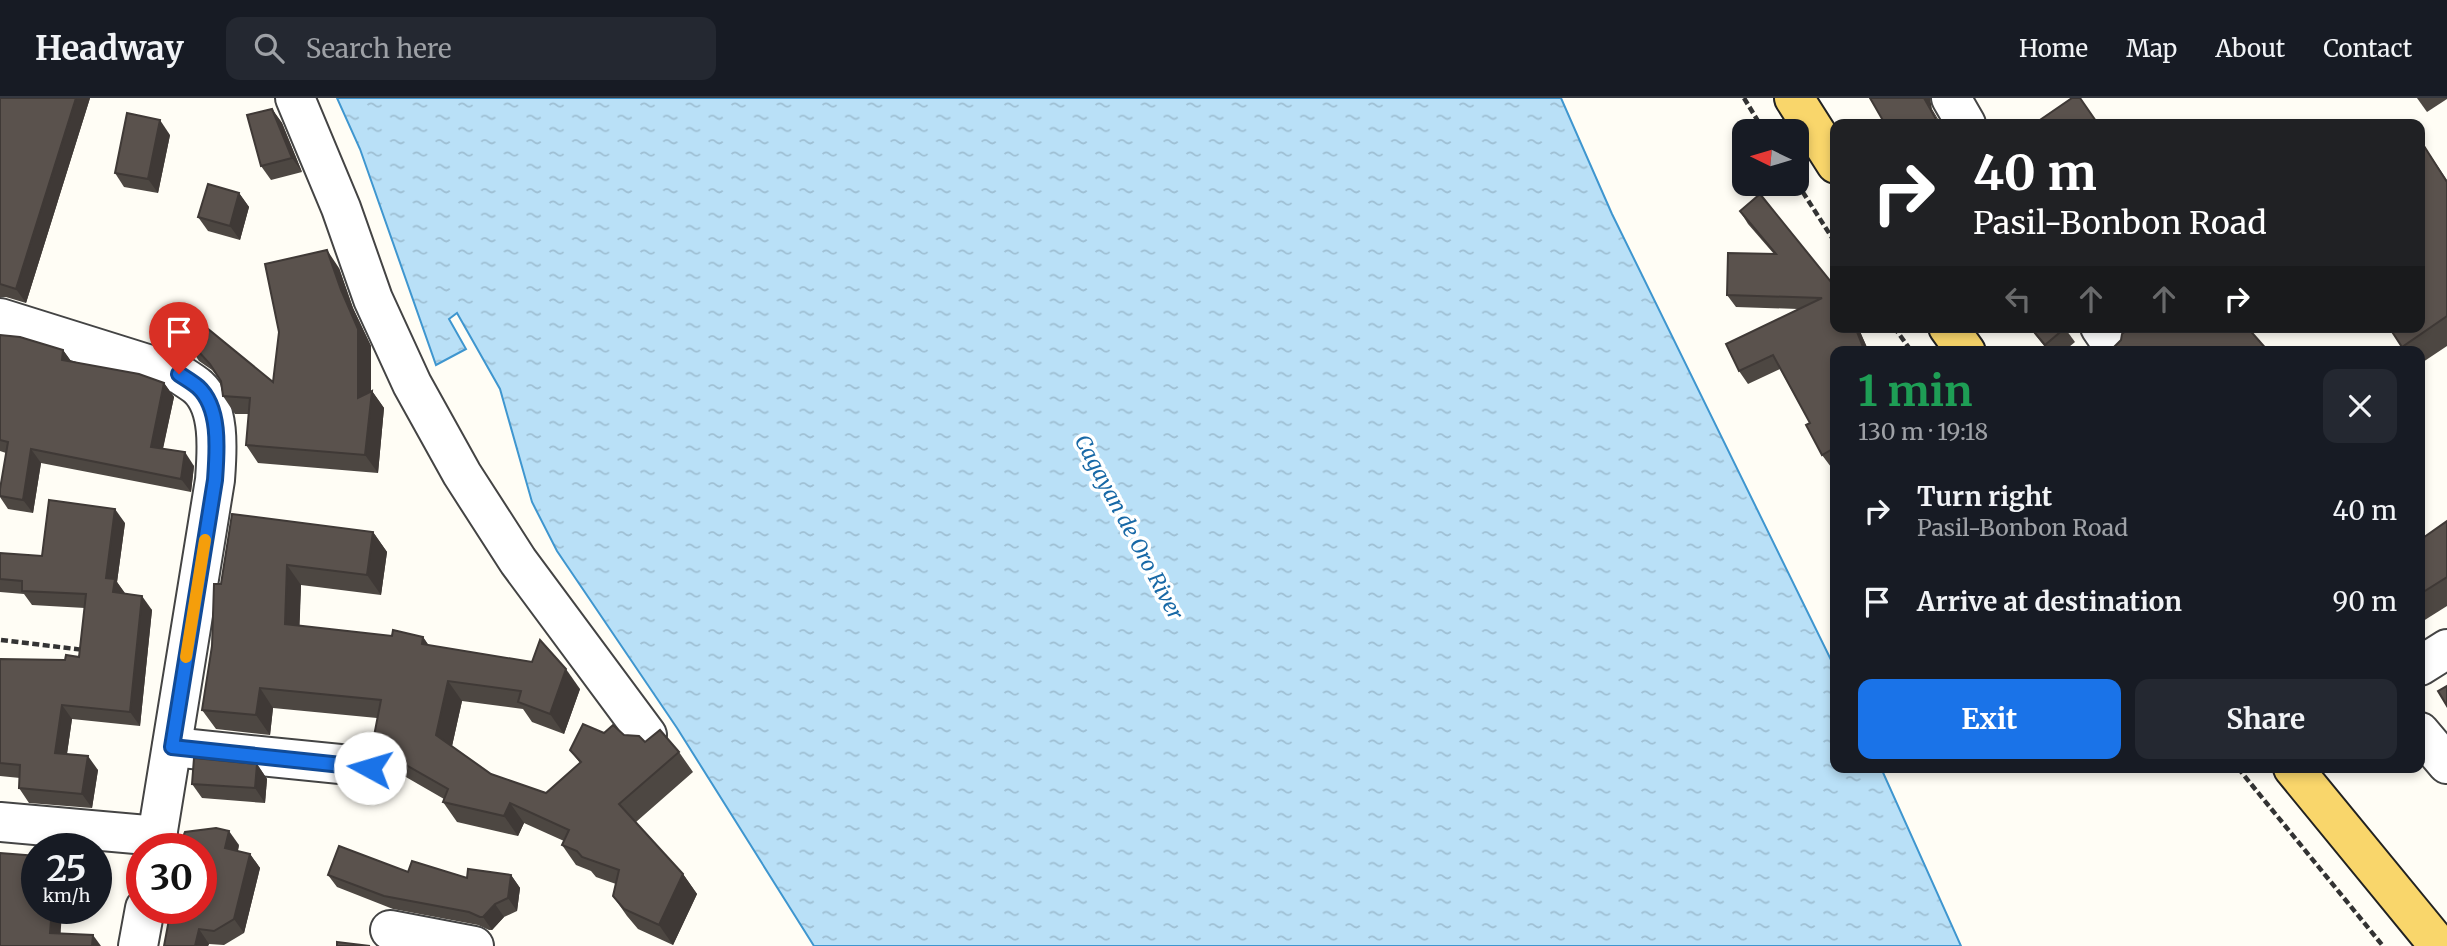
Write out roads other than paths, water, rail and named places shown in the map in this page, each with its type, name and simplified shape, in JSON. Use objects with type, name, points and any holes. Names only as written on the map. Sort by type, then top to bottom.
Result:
[{"type":"main road","points":[[1794,98],[1830,155]]},
{"type":"main road","points":[[2297,773],[2439,946]]},
{"type":"street","points":[[295,98],[341,208],[373,299],[412,384],[462,474],[518,561],[647,735]]},
{"type":"street","points":[[1951,98],[1963,119]]},
{"type":"street","points":[[0,318],[179,374],[200,388],[213,413],[218,442],[215,480],[158,833]]},
{"type":"street","points":[[2425,663],[2447,649]]},
{"type":"street","points":[[2425,738],[2447,764]]},
{"type":"street","points":[[172,747],[370,768]]},
{"type":"street","points":[[0,822],[126,838]]},
{"type":"street","points":[[138,946],[142,924]]},
{"type":"street","points":[[390,930],[474,946]]},
{"type":"water","name":"Cagayan de Oro River","points":[[337,98],[1561,98],[1612,214],[1830,658],[1830,773],[1883,773],[1961,946],[814,946],[677,728],[557,551],[532,502],[500,389],[457,313],[449,319],[466,349],[436,365],[360,149]]}]
